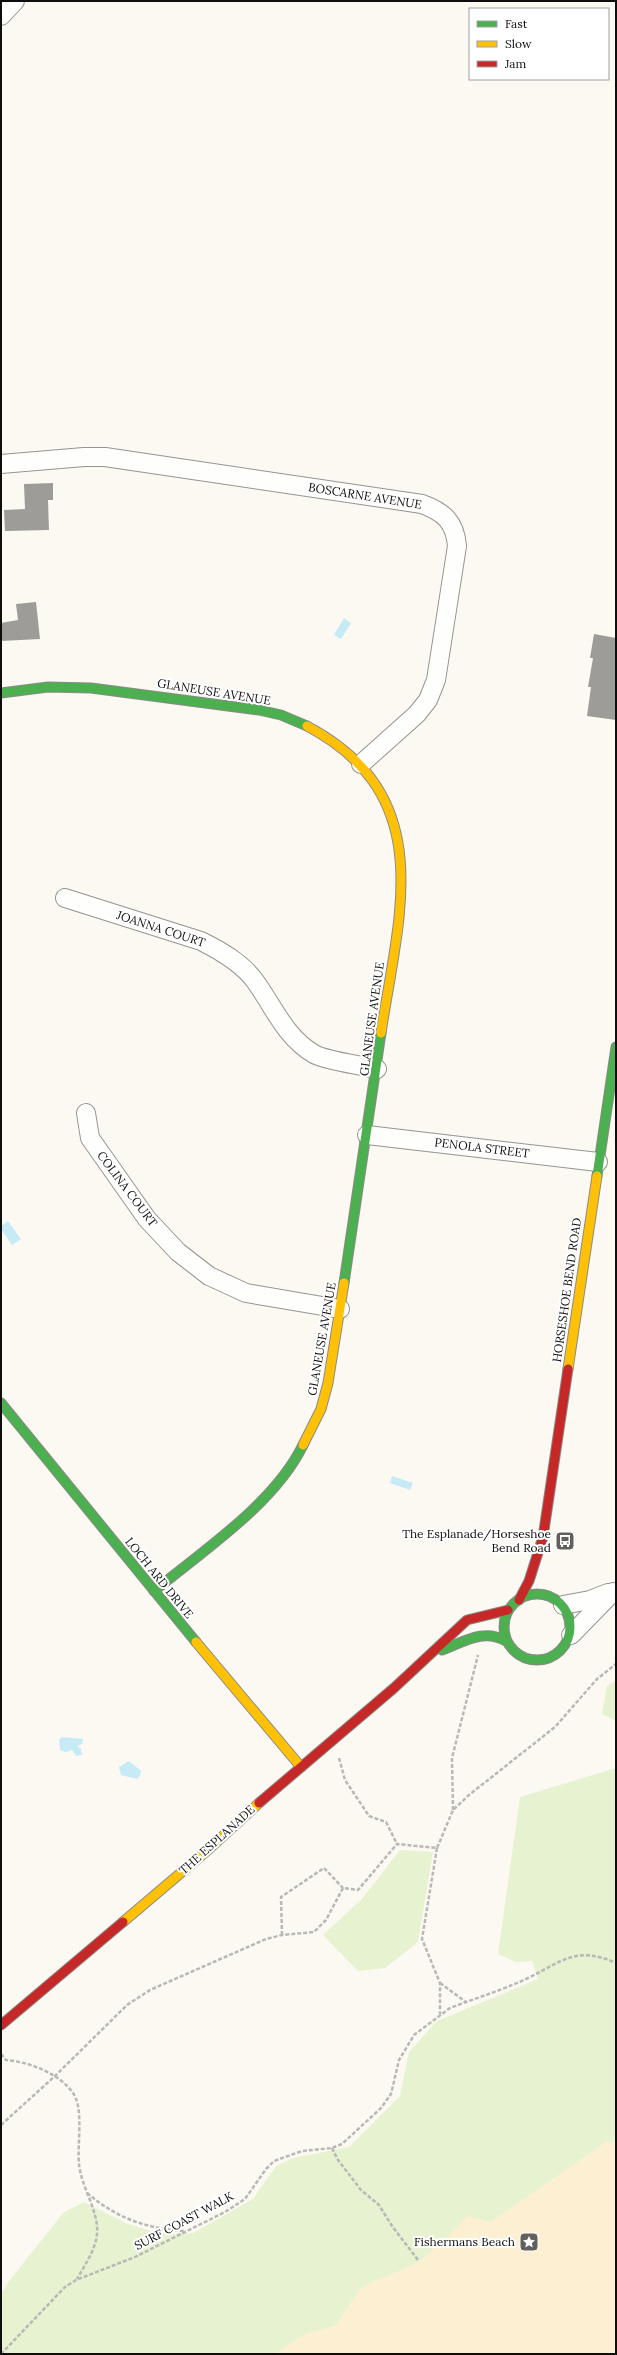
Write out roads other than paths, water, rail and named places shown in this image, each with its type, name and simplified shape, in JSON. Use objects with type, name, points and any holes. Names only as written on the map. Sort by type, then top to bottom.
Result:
[{"type":"street","points":[[1,16],[15,1]]},
{"type":"street","name":"BOSCARNE AVENUE","points":[[1,464],[84,457],[105,457],[422,504],[438,510],[448,520],[456,533],[457,546],[436,680],[428,700],[417,714],[361,764]]},
{"type":"street","name":"GLANEUSE AVENUE","points":[[1,693],[59,685],[106,687],[271,712],[325,737],[361,764],[390,815],[399,841],[402,870],[401,900],[340,1309],[328,1383],[321,1409],[297,1458],[279,1484],[258,1505],[154,1591]]},
{"type":"street","name":"JOANNA COURT","points":[[65,898],[202,941],[222,951],[254,980],[284,1028],[298,1042],[316,1055],[377,1068]]},
{"type":"street","name":"HORSESHOE BEND ROAD","points":[[519,1600],[534,1570],[543,1537],[616,1047]]},
{"type":"street","name":"COLINA COURT","points":[[86,1114],[90,1138],[147,1219],[178,1252],[209,1276],[246,1293],[340,1309]]},
{"type":"street","name":"PENOLA STREET","points":[[367,1135],[598,1162]]},
{"type":"street","name":"LOCH ARD DRIVE","points":[[3,1409],[301,1767]]},
{"type":"street","name":"HORSESHOE BEND ROAD","points":[[543,1537],[544,1566]]},
{"type":"street","points":[[614,1591],[571,1636],[563,1650],[553,1657],[543,1660],[532,1660],[520,1656],[506,1641],[504,1624],[508,1610],[519,1600],[529,1596],[552,1595],[590,1600],[614,1591]]},
{"type":"street","points":[[552,1595],[570,1621],[571,1636]]},
{"type":"street","name":"THE ESPLANADE","points":[[2,2021],[209,1849],[431,1654],[467,1620],[477,1616],[508,1610]]},
{"type":"street","name":"THE ESPLANADE","points":[[431,1654],[482,1634],[498,1636],[506,1641]]},
{"type":"water","points":[[344,618],[351,623],[341,639],[334,635]]},
{"type":"water","points":[[8,1221],[21,1239],[12,1245],[1,1229],[1,1226]]},
{"type":"water","points":[[392,1476],[413,1483],[410,1490],[390,1483]]},
{"type":"water","points":[[62,1737],[83,1739],[82,1744],[77,1746],[81,1749],[82,1755],[76,1756],[72,1750],[66,1752],[60,1750],[59,1740]]},
{"type":"water","points":[[129,1761],[141,1771],[140,1776],[137,1779],[121,1775],[119,1767]]},
{"type":"place","name":"The Esplanade/Horseshoe Bend Road","points":[[565,1541]]},
{"type":"place","name":"Fishermans Beach","points":[[529,2242]]}]
